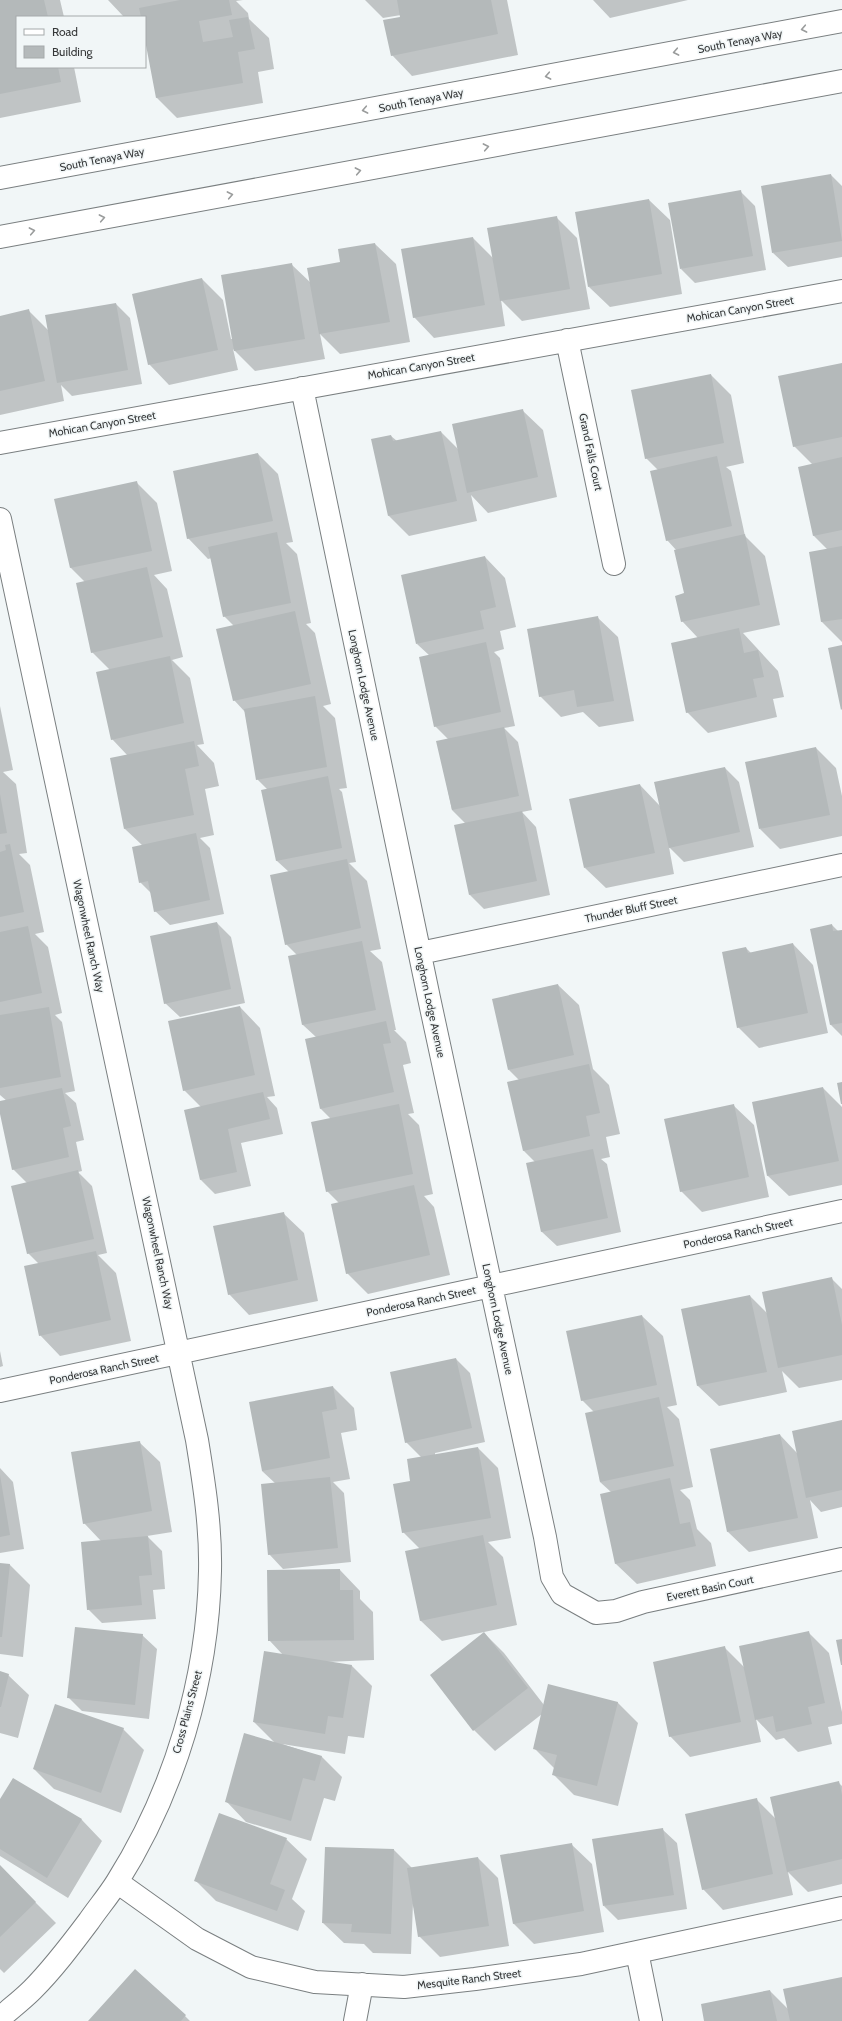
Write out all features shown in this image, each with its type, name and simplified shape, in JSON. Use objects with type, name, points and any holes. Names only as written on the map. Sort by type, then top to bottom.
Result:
[{"type":"street","name":"South Tenaya Way","points":[[0,178],[842,22]]},
{"type":"street","points":[[0,237],[842,81]]},
{"type":"street","name":"Mohican Canyon Street","points":[[0,443],[842,291]]},
{"type":"street","name":"Grand Falls Court","points":[[567,340],[614,564]]},
{"type":"street","name":"Longhorn Lodge Avenue","points":[[302,388],[420,953],[545,1537],[552,1577],[562,1594],[579,1605]]},
{"type":"street","name":"Wagonwheel Ranch Way","points":[[0,519],[179,1353]]},
{"type":"street","name":"Thunder Bluff Street","points":[[420,953],[842,865]]},
{"type":"street","name":"Ponderosa Ranch Street","points":[[0,1391],[842,1211]]},
{"type":"street","name":"Cross Plains Street","points":[[0,2018],[32,1990],[70,1946],[117,1882],[147,1827],[172,1770],[190,1713],[205,1641],[210,1570],[207,1505],[197,1440],[179,1353]]},
{"type":"street","name":"Everett Basin Court","points":[[579,1605],[596,1612],[616,1611],[643,1602],[842,1559]]},
{"type":"street","name":"Mesquite Ranch Street","points":[[117,1882],[197,1939],[252,1966],[315,1982],[404,1987],[581,1964],[842,1908]]},
{"type":"street","points":[[637,1952],[651,2021]]},
{"type":"street","points":[[355,2021],[362,1984]]},
{"type":"building","points":[[0,0],[44,0],[48,16],[16,16],[16,68],[58,68],[61,82],[0,94]]},
{"type":"building","points":[[180,0],[229,0],[232,15],[199,21],[203,42],[233,37],[229,20],[248,17],[255,49],[238,52],[243,83],[156,98],[146,45],[146,16],[141,16],[139,8]]},
{"type":"building","points":[[397,0],[491,0],[498,34],[391,56],[383,20],[400,17]]},
{"type":"building","points":[[831,174],[842,241],[772,253],[761,186]]},
{"type":"building","points":[[741,190],[753,256],[680,269],[668,203]]},
{"type":"building","points":[[649,199],[662,274],[588,287],[575,212]]},
{"type":"building","points":[[557,216],[570,289],[500,301],[487,228]]},
{"type":"building","points":[[473,237],[485,305],[413,318],[401,249]]},
{"type":"building","points":[[375,243],[390,322],[319,334],[307,268],[340,262],[338,249]]},
{"type":"building","points":[[292,263],[305,339],[234,351],[221,275]]},
{"type":"building","points":[[202,278],[218,350],[148,365],[132,294]]},
{"type":"building","points":[[116,303],[128,370],[57,383],[45,315]]},
{"type":"building","points":[[29,309],[45,381],[0,391],[0,316]]},
{"type":"building","points":[[842,363],[842,437],[793,447],[778,376]]},
{"type":"building","points":[[711,374],[724,443],[645,459],[631,390]]},
{"type":"building","points":[[523,409],[538,477],[467,493],[452,424]]},
{"type":"building","points":[[441,431],[457,501],[388,516],[371,439],[391,435],[393,441]]},
{"type":"building","points":[[258,453],[273,521],[187,539],[173,471]]},
{"type":"building","points":[[717,456],[732,526],[666,541],[650,471]]},
{"type":"building","points":[[842,457],[842,530],[813,536],[798,467]]},
{"type":"building","points":[[137,481],[152,551],[70,568],[54,499]]},
{"type":"building","points":[[277,532],[291,603],[223,617],[208,547]]},
{"type":"building","points":[[745,534],[760,605],[681,622],[675,596],[684,593],[674,550]]},
{"type":"building","points":[[842,546],[842,619],[821,622],[809,552]]},
{"type":"building","points":[[485,556],[496,607],[480,611],[484,629],[416,644],[401,575]]},
{"type":"building","points":[[147,567],[163,637],[91,653],[76,583]]},
{"type":"building","points":[[295,611],[311,684],[233,701],[216,629]]},
{"type":"building","points":[[598,616],[614,701],[577,707],[574,690],[539,697],[527,629]]},
{"type":"building","points":[[739,628],[744,653],[758,650],[764,677],[753,679],[757,697],[686,713],[671,643]]},
{"type":"building","points":[[486,642],[501,712],[434,727],[419,657]]},
{"type":"building","points":[[842,645],[842,709],[841,710],[828,648]]},
{"type":"building","points":[[170,656],[184,723],[111,740],[96,672]]},
{"type":"building","points":[[315,696],[327,767],[256,780],[244,709]]},
{"type":"building","points":[[504,727],[519,796],[452,810],[436,741]]},
{"type":"building","points":[[194,741],[199,766],[185,769],[194,815],[124,829],[110,758]]},
{"type":"building","points":[[816,747],[830,815],[759,829],[745,762]]},
{"type":"building","points":[[725,767],[740,832],[669,848],[654,782]]},
{"type":"building","points":[[328,776],[342,848],[276,861],[261,790]]},
{"type":"building","points":[[640,784],[655,853],[584,868],[569,799]]},
{"type":"building","points":[[0,794],[7,833],[0,834]]},
{"type":"building","points":[[522,811],[537,881],[469,895],[454,825]]},
{"type":"building","points":[[196,833],[210,900],[154,912],[148,881],[139,883],[132,847]]},
{"type":"building","points":[[10,844],[24,912],[0,917],[0,852],[6,850],[5,845]]},
{"type":"building","points":[[347,859],[361,928],[285,945],[270,875]]},
{"type":"building","points":[[217,922],[231,989],[164,1004],[150,936]]},
{"type":"building","points":[[832,924],[833,931],[842,930],[842,1023],[830,1025],[810,929]]},
{"type":"building","points":[[28,926],[42,993],[0,1002],[0,932]]},
{"type":"building","points":[[362,941],[376,1010],[302,1025],[288,956]]},
{"type":"building","points":[[793,943],[808,1013],[737,1028],[722,952],[746,947],[748,953]]},
{"type":"building","points":[[558,984],[574,1055],[508,1070],[492,999]]},
{"type":"building","points":[[240,1006],[255,1075],[183,1091],[168,1021]]},
{"type":"building","points":[[49,1007],[61,1077],[0,1088],[0,1015]]},
{"type":"building","points":[[386,1021],[391,1043],[383,1044],[394,1092],[320,1109],[305,1039]]},
{"type":"building","points":[[589,1064],[600,1113],[586,1116],[590,1136],[523,1151],[507,1082]]},
{"type":"building","points":[[842,1082],[842,1104],[841,1104],[837,1083]]},
{"type":"building","points":[[823,1087],[839,1161],[767,1176],[752,1102]]},
{"type":"building","points":[[62,1088],[71,1126],[63,1128],[69,1157],[12,1170],[0,1114],[0,1101]]},
{"type":"building","points":[[263,1092],[270,1119],[228,1129],[237,1172],[200,1180],[184,1110]]},
{"type":"building","points":[[399,1104],[413,1174],[326,1192],[311,1122]]},
{"type":"building","points":[[734,1104],[749,1177],[680,1192],[664,1119]]},
{"type":"building","points":[[593,1149],[608,1218],[541,1232],[526,1163]]},
{"type":"building","points":[[78,1170],[94,1239],[27,1254],[11,1186]]},
{"type":"building","points":[[414,1185],[430,1255],[346,1274],[331,1204]]},
{"type":"building","points":[[284,1212],[298,1280],[228,1295],[213,1226]]},
{"type":"building","points":[[96,1251],[111,1320],[39,1336],[24,1266]]},
{"type":"building","points":[[832,1277],[842,1325],[842,1355],[778,1368],[762,1292]]},
{"type":"building","points":[[750,1295],[767,1372],[697,1386],[681,1309]]},
{"type":"building","points":[[642,1315],[657,1385],[581,1401],[566,1331]]},
{"type":"building","points":[[456,1358],[472,1428],[405,1443],[390,1372]]},
{"type":"building","points":[[333,1386],[337,1409],[322,1412],[330,1458],[262,1471],[249,1402]]},
{"type":"building","points":[[659,1397],[674,1466],[600,1482],[585,1413]]},
{"type":"building","points":[[842,1420],[842,1490],[806,1498],[792,1431]]},
{"type":"building","points":[[780,1434],[798,1518],[727,1532],[710,1449]]},
{"type":"building","points":[[140,1441],[152,1511],[83,1524],[71,1452]]},
{"type":"building","points":[[478,1447],[491,1518],[402,1533],[393,1484],[410,1481],[407,1459]]},
{"type":"building","points":[[0,1475],[10,1535],[0,1537]]},
{"type":"building","points":[[330,1477],[338,1548],[268,1555],[261,1484]]},
{"type":"building","points":[[670,1478],[680,1524],[690,1522],[696,1546],[615,1564],[600,1494]]},
{"type":"building","points":[[483,1535],[497,1605],[420,1621],[405,1551]]},
{"type":"building","points":[[148,1536],[152,1575],[139,1576],[142,1605],[87,1610],[81,1542]]},
{"type":"building","points":[[0,1563],[10,1564],[2,1637],[0,1637]]},
{"type":"building","points":[[340,1569],[340,1590],[353,1590],[354,1640],[268,1641],[267,1570]]},
{"type":"building","points":[[75,1627],[143,1634],[135,1705],[67,1698]]},
{"type":"building","points":[[809,1631],[825,1703],[808,1707],[812,1724],[776,1732],[773,1716],[755,1720],[739,1646]]},
{"type":"building","points":[[484,1632],[528,1688],[473,1731],[430,1675]]},
{"type":"building","points":[[842,1639],[842,1665],[841,1665],[836,1640]]},
{"type":"building","points":[[725,1646],[741,1722],[669,1737],[653,1662]]},
{"type":"building","points":[[264,1651],[352,1665],[343,1718],[328,1716],[325,1734],[253,1722]]},
{"type":"building","points":[[0,1671],[9,1674],[1,1707],[0,1707]]},
{"type":"building","points":[[548,1684],[618,1702],[597,1786],[552,1775],[557,1755],[533,1749]]},
{"type":"building","points":[[55,1704],[124,1728],[101,1793],[33,1769]]},
{"type":"building","points":[[244,1733],[322,1756],[315,1781],[303,1778],[291,1821],[225,1802]]},
{"type":"building","points":[[13,1778],[82,1819],[47,1878],[0,1849],[0,1799]]},
{"type":"building","points":[[839,1781],[842,1795],[842,1859],[787,1872],[770,1797]]},
{"type":"building","points":[[757,1798],[773,1874],[702,1890],[685,1814]]},
{"type":"building","points":[[219,1813],[287,1838],[270,1884],[285,1890],[277,1911],[194,1881]]},
{"type":"building","points":[[663,1828],[674,1895],[603,1906],[592,1839]]},
{"type":"building","points":[[572,1843],[584,1911],[513,1924],[500,1855]]},
{"type":"building","points":[[325,1847],[394,1849],[391,1934],[351,1932],[352,1924],[322,1923]]},
{"type":"building","points":[[478,1857],[489,1926],[418,1937],[407,1868]]},
{"type":"building","points":[[0,1865],[36,1902],[0,1937]]},
{"type":"building","points":[[135,1969],[186,2015],[181,2021],[88,2021]]},
{"type":"building","points":[[842,1977],[842,2021],[790,2021],[783,1989]]},
{"type":"building","points":[[770,1990],[777,2021],[704,2021],[701,2004]]}]
